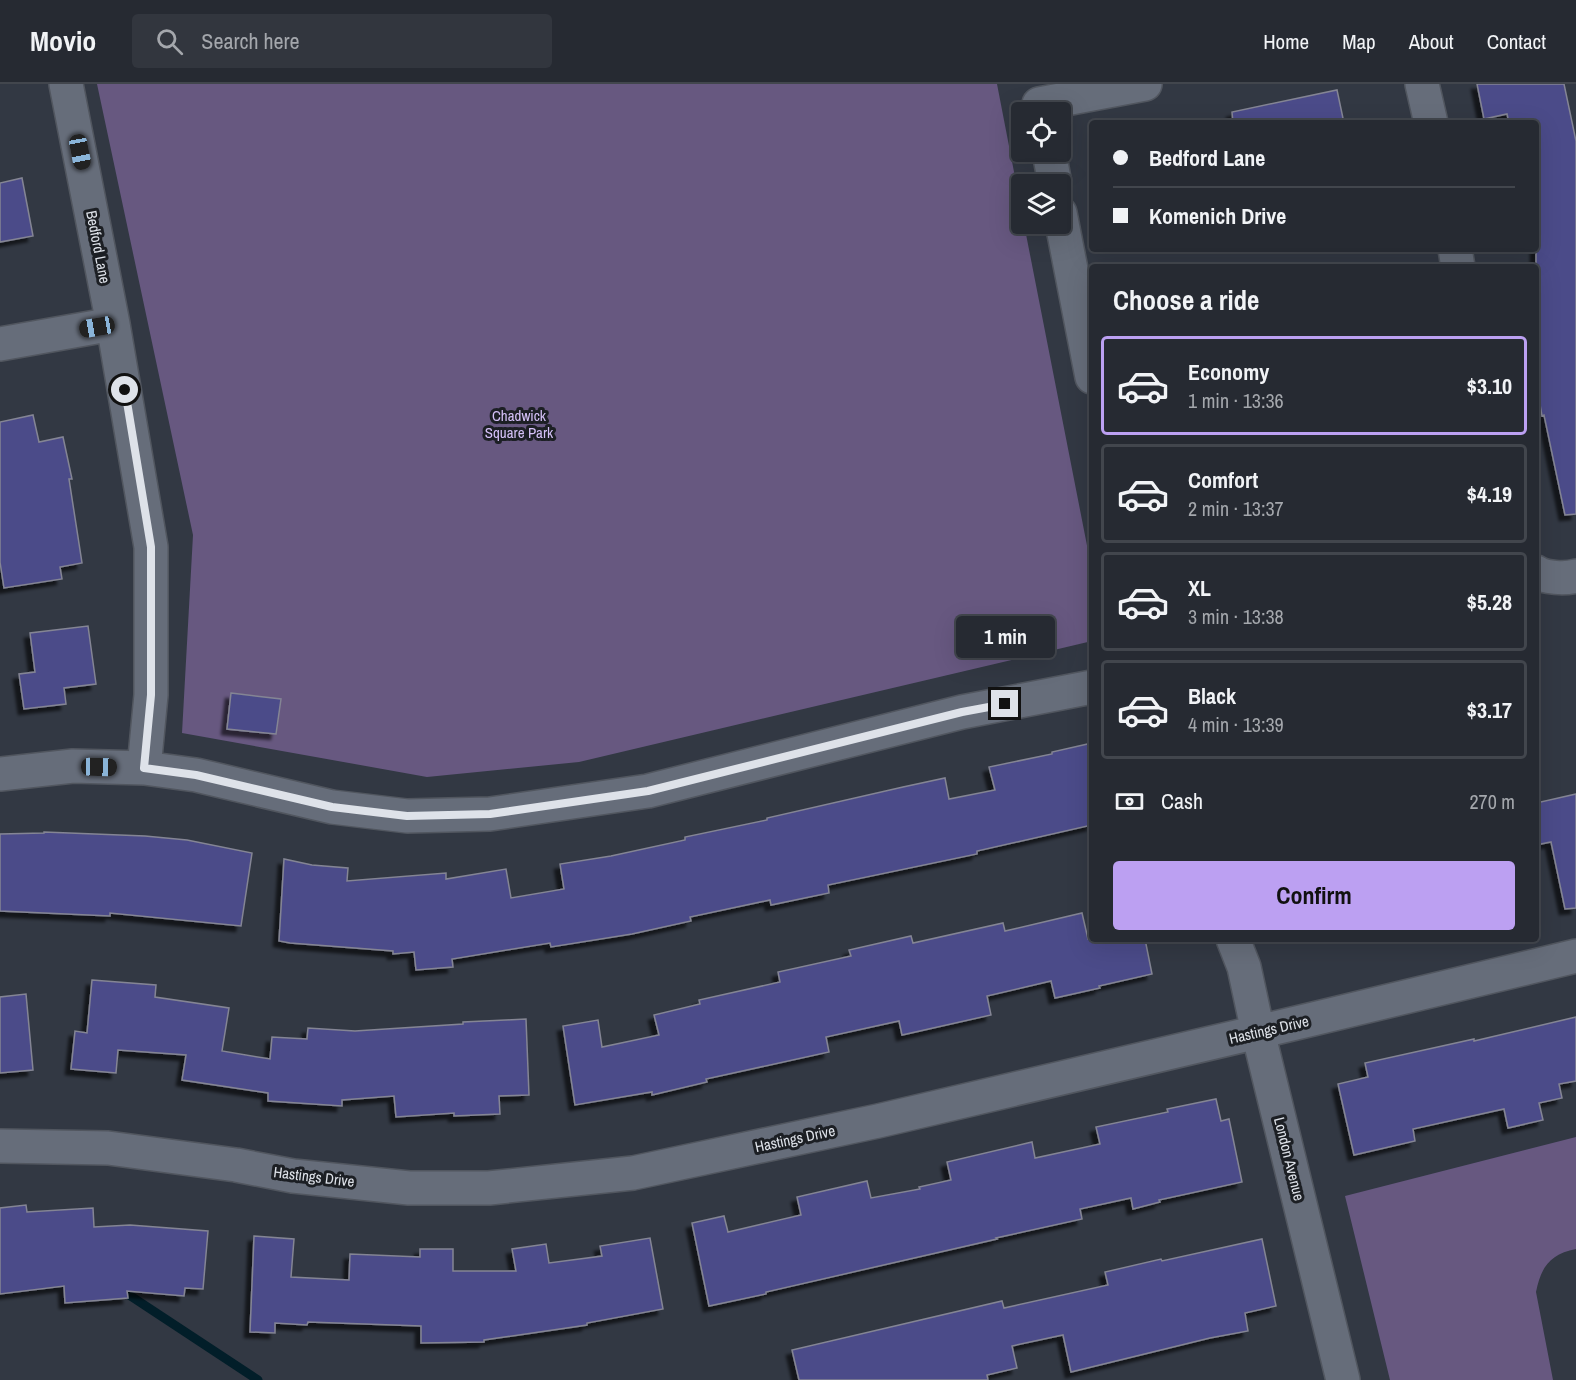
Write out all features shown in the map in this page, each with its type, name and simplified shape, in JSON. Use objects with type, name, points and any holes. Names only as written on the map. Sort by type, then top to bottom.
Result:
[{"type":"street","name":"Bedford Lane","points":[[66,84],[113,324],[151,547],[151,695],[144,768]]},
{"type":"street","points":[[1039,100],[1145,84]]},
{"type":"street","points":[[1422,84],[1430,120]]},
{"type":"street","points":[[1064,234],[1089,362]]},
{"type":"street","points":[[0,344],[113,324]]},
{"type":"street","points":[[1539,574],[1569,578],[1576,576]]},
{"type":"street","points":[[0,774],[74,766],[144,768],[196,775],[332,807],[407,816],[490,814],[648,791],[962,712],[1089,688]]},
{"type":"street","name":"London Avenue","points":[[1234,942],[1244,967],[1342,1380]]},
{"type":"street","name":"Hastings Drive","points":[[0,1146],[108,1148],[236,1165],[293,1176],[410,1188],[489,1188],[633,1173],[878,1121],[1576,956]]},
{"type":"green space","name":"Chadwick Square Park","points":[[97,84],[997,84],[1014,174],[1011,174],[1011,234],[1026,234],[1089,556],[1089,642],[579,762],[427,777],[182,733],[193,535]]},
{"type":"green space","points":[[1576,1137],[1576,1249],[1559,1254],[1548,1263],[1541,1275],[1536,1292],[1553,1380],[1390,1380],[1345,1196]]},
{"type":"building","points":[[1477,84],[1564,84],[1576,141],[1576,514],[1565,515],[1539,399],[1539,264],[1536,264],[1536,252],[1539,252],[1539,120],[1508,120],[1507,114],[1484,119]]},
{"type":"building","points":[[1337,90],[1343,120],[1233,120],[1232,112]]},
{"type":"building","points":[[22,178],[33,236],[0,242],[0,183]]},
{"type":"building","points":[[33,415],[39,442],[63,437],[72,479],[69,479],[82,563],[60,567],[62,579],[4,588],[0,562],[0,422]]},
{"type":"building","points":[[88,626],[96,684],[64,688],[66,704],[24,709],[19,674],[35,672],[30,633]]},
{"type":"building","points":[[231,693],[281,699],[276,734],[227,729]]},
{"type":"building","points":[[1089,744],[1089,826],[977,851],[977,854],[828,885],[829,893],[771,905],[770,900],[690,917],[691,921],[632,934],[551,947],[550,943],[452,959],[453,967],[416,970],[414,952],[393,954],[393,951],[279,941],[284,859],[312,865],[348,868],[347,881],[446,873],[446,879],[506,869],[511,898],[564,889],[560,864],[685,840],[685,837],[903,787],[945,778],[949,799],[995,790],[989,767],[1052,754],[1052,752]]},
{"type":"building","points":[[1576,794],[1576,908],[1565,909],[1551,842],[1539,844],[1539,802]]},
{"type":"building","points":[[44,832],[187,840],[252,853],[241,926],[110,913],[110,916],[0,911],[0,834]]},
{"type":"building","points":[[1082,913],[1089,942],[1146,942],[1152,974],[1055,998],[1051,981],[987,996],[991,1015],[902,1035],[899,1021],[826,1037],[829,1052],[706,1079],[707,1082],[652,1095],[652,1092],[575,1105],[563,1026],[598,1020],[602,1047],[659,1035],[654,1015],[700,1004],[699,1000],[780,982],[778,972],[851,956],[849,950],[911,936],[913,943],[1003,923],[1005,931]]},
{"type":"building","points":[[92,980],[156,985],[155,997],[229,1008],[222,1051],[270,1059],[272,1037],[307,1039],[308,1028],[355,1031],[526,1019],[529,1095],[499,1096],[500,1114],[454,1116],[454,1113],[396,1117],[394,1096],[342,1100],[342,1106],[268,1101],[268,1093],[182,1080],[186,1055],[118,1050],[116,1073],[71,1069],[75,1031],[87,1033]]},
{"type":"building","points":[[26,994],[33,1070],[0,1073],[0,997]]},
{"type":"building","points":[[1576,1017],[1576,1081],[1559,1084],[1562,1098],[1539,1103],[1543,1120],[1508,1128],[1504,1109],[1413,1129],[1415,1141],[1354,1155],[1338,1084],[1368,1077],[1365,1063]]},
{"type":"building","points":[[1216,1099],[1221,1121],[1229,1119],[1242,1182],[1159,1200],[1160,1202],[1133,1209],[1131,1198],[1080,1209],[1082,1219],[709,1306],[692,1223],[724,1216],[728,1232],[801,1215],[797,1197],[867,1181],[871,1198],[920,1189],[919,1187],[951,1180],[947,1162],[1032,1142],[1035,1158],[1100,1144],[1096,1127]]},
{"type":"building","points":[[26,1205],[27,1212],[93,1208],[94,1227],[130,1225],[208,1231],[203,1289],[185,1288],[184,1296],[127,1291],[128,1298],[65,1303],[64,1286],[0,1294],[0,1208]]},
{"type":"building","points":[[254,1236],[294,1239],[291,1277],[349,1280],[350,1254],[420,1257],[420,1249],[453,1249],[453,1271],[516,1271],[512,1249],[546,1244],[549,1263],[602,1256],[600,1246],[650,1238],[663,1309],[587,1323],[587,1325],[484,1340],[484,1342],[421,1343],[421,1326],[275,1323],[275,1333],[250,1332]]},
{"type":"building","points":[[1262,1239],[1276,1306],[1245,1313],[1248,1331],[1071,1372],[1063,1335],[1012,1346],[1017,1368],[987,1375],[988,1380],[799,1380],[792,1350],[1002,1301],[1004,1308],[1108,1285],[1105,1272]]},
{"type":"waterway","points":[[117,1287],[258,1380]]},
{"type":"route","points":[[125,390],[151,547],[151,695],[144,768],[196,775],[332,807],[407,816],[490,814],[648,791],[962,712],[1005,704]]}]
